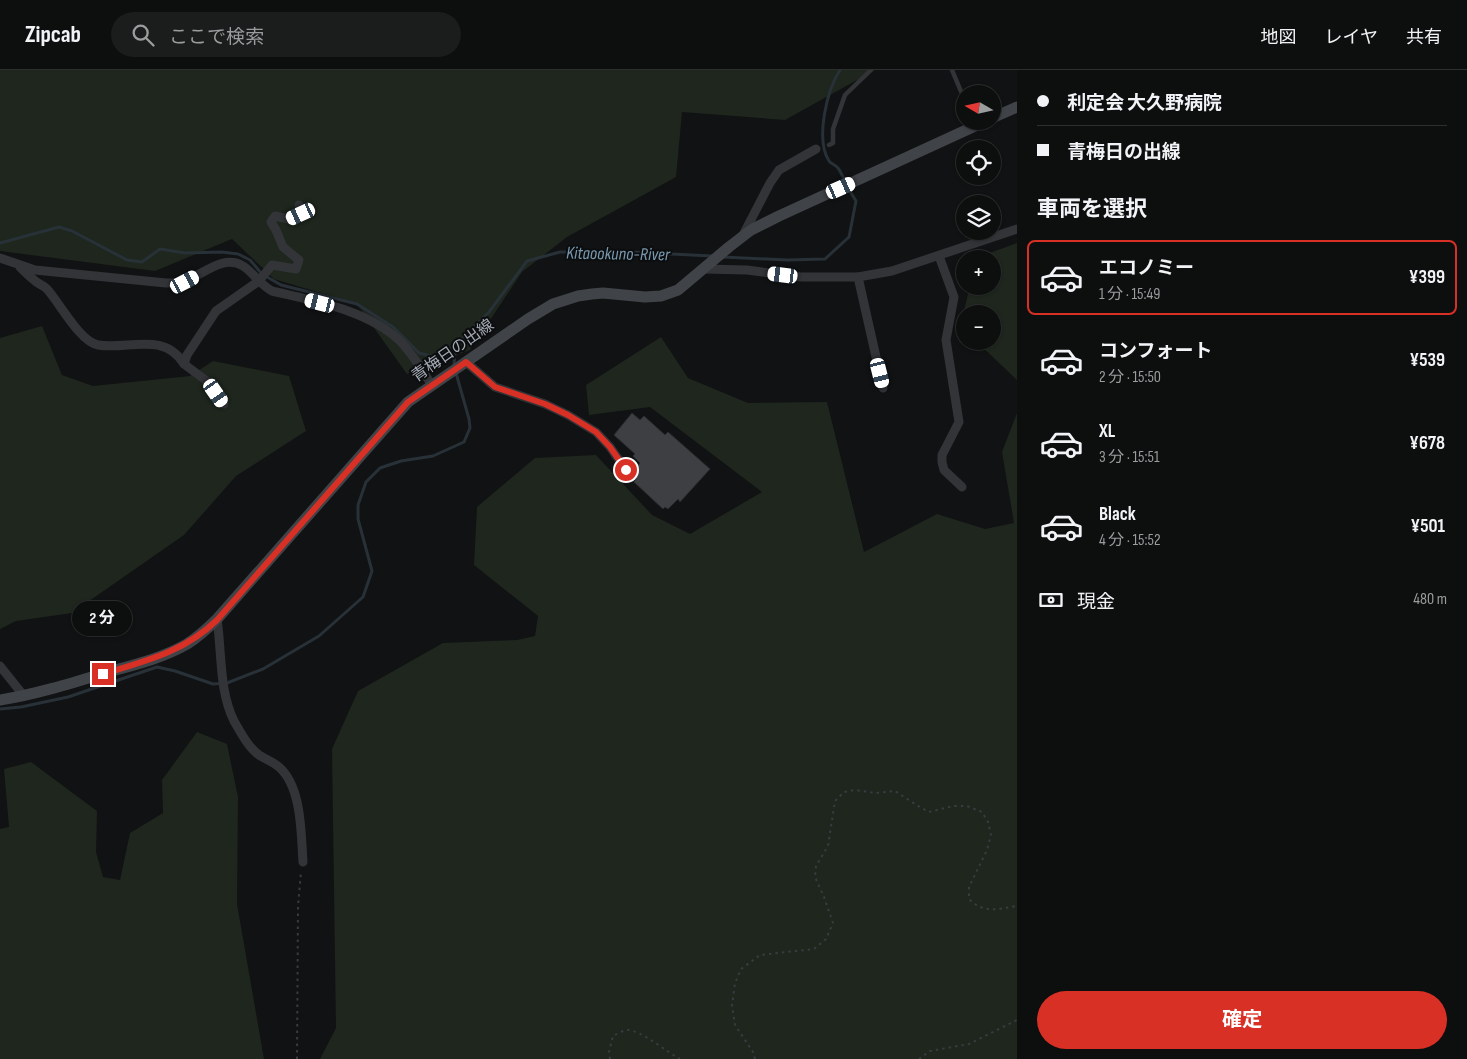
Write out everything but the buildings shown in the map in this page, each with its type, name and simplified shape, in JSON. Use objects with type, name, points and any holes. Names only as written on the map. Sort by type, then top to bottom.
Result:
[{"type":"main road","name":"青梅日の出線","points":[[1001,114],[1017,107]]},
{"type":"main road","name":"青梅日の出線","points":[[0,700],[24,696],[139,664],[187,644],[204,632],[217,620],[408,402],[528,319],[553,304],[578,296],[603,293],[645,297],[661,296],[678,290],[751,230],[966,130]]},
{"type":"street","points":[[742,237],[770,182],[779,170],[816,149]]},
{"type":"street","points":[[184,364],[187,355],[216,311],[259,281],[272,265],[296,269],[299,260],[282,247],[271,222],[275,216],[289,219],[301,214],[299,205]]},
{"type":"street","points":[[708,265],[801,277],[858,277],[892,271],[1017,228]]},
{"type":"street","points":[[939,256],[954,297],[946,340],[959,422],[942,455],[942,462],[944,470],[962,487]]},
{"type":"street","points":[[0,258],[35,270],[176,283],[185,282],[211,267],[231,262],[242,265],[272,291],[336,307],[376,324],[401,342],[432,385]]},
{"type":"street","points":[[16,264],[34,281],[45,287],[86,339],[97,345],[149,344],[171,349],[184,364],[208,382],[224,404]]},
{"type":"street","points":[[858,277],[883,388]]},
{"type":"street","points":[[458,368],[495,387],[545,404],[568,415],[596,432],[610,447],[626,470]]},
{"type":"street","points":[[217,620],[224,690],[234,720],[248,745],[258,754],[279,767],[291,781],[296,796],[301,828],[303,862]]},
{"type":"street","points":[[0,666],[24,696]]},
{"type":"lane","points":[[829,145],[833,143],[832,129],[845,95],[871,70]]},
{"type":"lane","points":[[952,70],[958,85]]},
{"type":"path","points":[[755,1059],[753,1052],[735,1025],[732,1006],[735,983],[741,969],[760,955],[814,949],[826,939],[833,923],[815,877],[816,866],[828,846],[835,801],[844,792],[855,790],[876,793],[895,790],[929,812],[953,806],[967,806],[982,812],[988,822],[991,835],[987,850],[969,887],[969,899],[977,907],[989,910],[1017,906]]},
{"type":"path","points":[[297,1059],[298,906],[303,862]]},
{"type":"path","points":[[919,1059],[930,1051],[969,1044],[1017,1020]]},
{"type":"path","points":[[610,1059],[609,1052],[613,1036],[626,1030],[639,1032],[680,1059]]},
{"type":"shaded area","points":[[0,70],[875,70],[785,120],[682,112],[676,177],[567,237],[522,272],[470,350],[407,374],[357,304],[274,279],[232,239],[155,271],[0,251]]},
{"type":"shaded area","points":[[1017,243],[1017,380],[985,350],[1001,350],[1001,305],[965,305],[968,295],[1001,295],[1001,250],[998,250]]},
{"type":"shaded area","points":[[42,326],[62,375],[93,386],[190,376],[213,361],[289,376],[306,431],[236,476],[184,535],[72,613],[16,621],[0,629],[0,338]]},
{"type":"shaded area","points":[[661,337],[688,378],[748,403],[827,402],[864,552],[937,514],[985,529],[1014,523],[1002,452],[1017,413],[1017,1059],[320,1059],[336,1028],[332,749],[358,691],[443,643],[517,640],[535,636],[538,616],[474,565],[477,507],[535,458],[596,455],[652,515],[690,534],[762,492],[650,407],[589,415],[586,385]]},
{"type":"shaded area","points":[[197,732],[227,744],[238,797],[237,904],[264,1059],[0,1059],[0,829],[9,827],[4,769],[31,762],[97,811],[96,852],[103,877],[120,880],[130,833],[163,813],[162,780]]},
{"type":"waterway","name":"Kitaookuno-River","points":[[840,70],[827,102],[824,115],[823,140],[829,161],[838,168],[846,182]]},
{"type":"waterway","name":"Kitaookuno-River","points":[[723,257],[787,260],[825,259],[849,237],[856,201],[848,188]]},
{"type":"waterway","points":[[0,243],[59,227],[72,231],[127,260],[142,262],[160,249],[185,253],[222,252],[238,254],[250,260],[262,274],[281,285],[357,304],[393,327],[419,353],[435,357],[455,346]]},
{"type":"waterway","name":"Kitaookuno-River","points":[[454,367],[455,346],[489,312],[527,261],[560,252],[631,252],[712,256]]},
{"type":"waterway","name":"Kitaookuno-River","points":[[0,709],[21,707],[68,697],[157,667],[213,684],[227,683],[263,669],[319,636],[363,597],[372,571],[358,519],[358,505],[366,482],[380,468],[401,461],[433,456],[464,442],[470,428],[469,419],[456,373]]},
{"type":"route","points":[[103,674],[166,654],[187,644],[204,632],[217,620],[408,402],[466,362],[495,387],[545,404],[596,432],[610,447],[626,470]]}]
